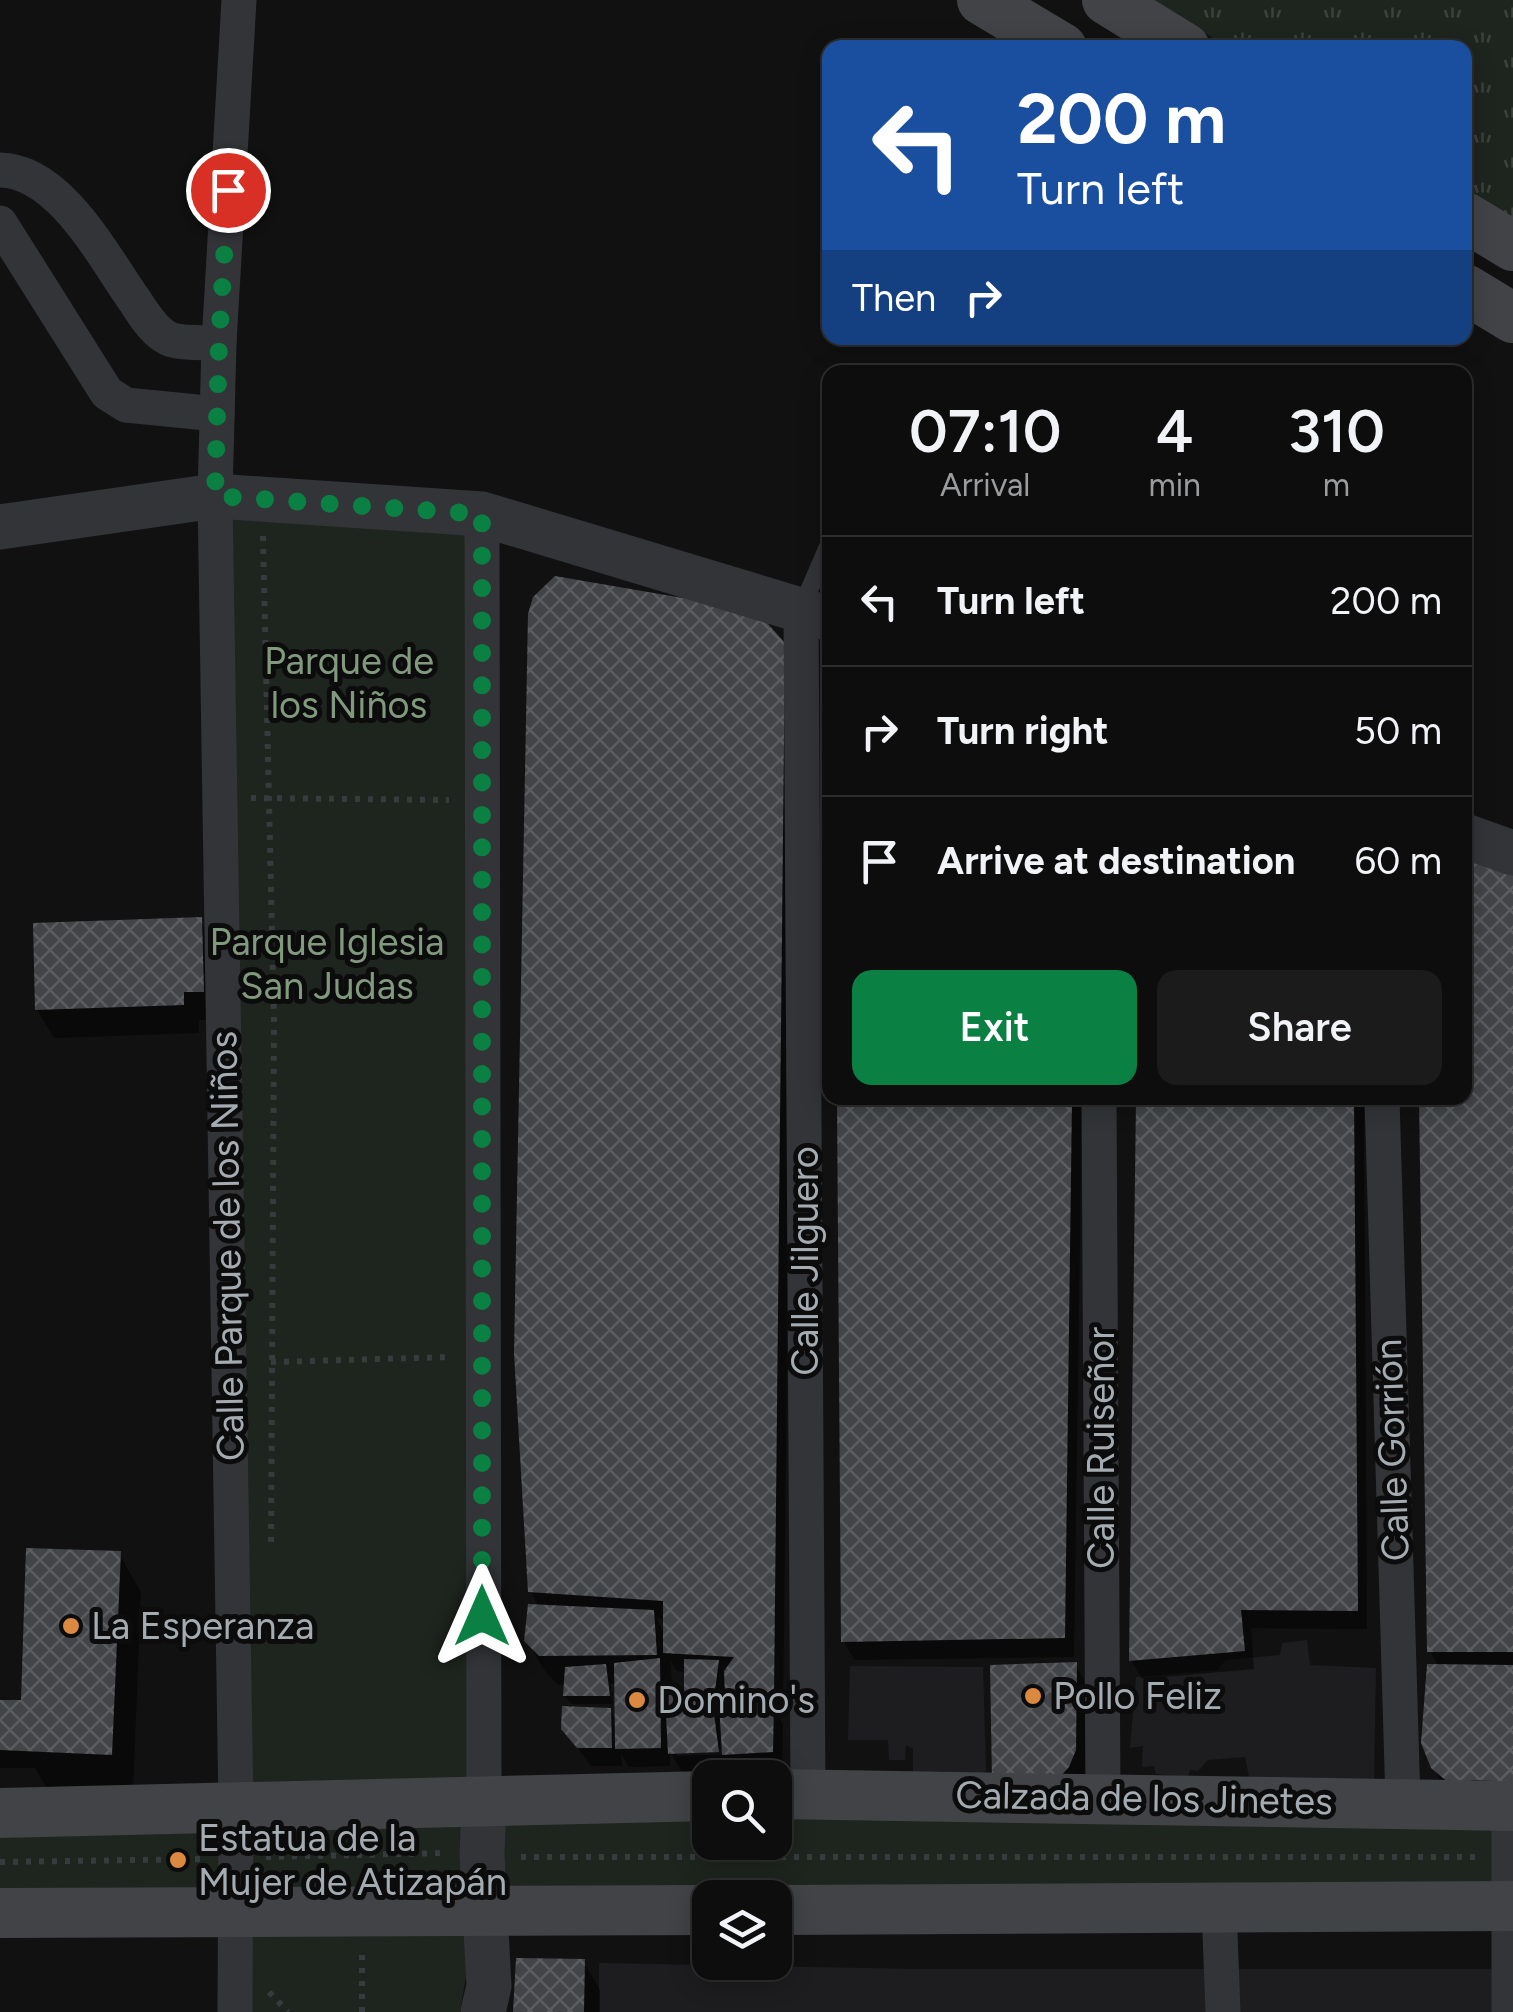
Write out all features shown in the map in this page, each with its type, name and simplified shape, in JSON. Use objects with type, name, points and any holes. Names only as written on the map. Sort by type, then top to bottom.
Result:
[{"type":"main road","points":[[982,0],[1049,40]]},
{"type":"main road","points":[[1107,0],[1172,40]]},
{"type":"main road","points":[[1472,221],[1513,246]]},
{"type":"main road","points":[[1472,293],[1513,318]]},
{"type":"main road","name":"Calzada de los Jinetes","points":[[792,1794],[1511,1806]]},
{"type":"main road","points":[[0,1813],[692,1796]]},
{"type":"main road","points":[[792,1910],[1220,1907],[1510,1890]]},
{"type":"main road","points":[[0,1913],[692,1910]]},
{"type":"street","name":"Calle Parque de los Niños","points":[[235,2012],[236,1808],[215,496],[219,343],[239,0]]},
{"type":"street","points":[[0,170],[15,170],[38,180],[74,214],[150,324],[170,340],[219,343]]},
{"type":"street","points":[[0,223],[107,393],[126,405],[217,414]]},
{"type":"street","points":[[0,528],[215,496],[482,514],[815,614]]},
{"type":"street","points":[[482,514],[482,1855],[489,1986],[483,2012]]},
{"type":"street","name":"Calle Jilguero","points":[[792,1794],[815,614]]},
{"type":"street","points":[[1472,838],[1513,853]]},
{"type":"street","name":"Calle Ruiseñor","points":[[1098,1105],[1103,1798]]},
{"type":"street","name":"Calle Gorrión","points":[[1382,1105],[1403,1802]]},
{"type":"street","points":[[1509,2012],[1511,1806]]},
{"type":"street","points":[[1220,1907],[1223,2012]]},
{"type":"lane","points":[[815,614],[822,580]]},
{"type":"path","points":[[262,498],[274,1022],[271,1552]]},
{"type":"path","points":[[220,798],[482,800]]},
{"type":"path","points":[[271,1362],[482,1357]]},
{"type":"path","points":[[0,1862],[437,1853],[1510,1890]]},
{"type":"path","points":[[362,1912],[362,2012]]},
{"type":"shaded area","points":[[1307,1640],[1310,1665],[1376,1668],[1374,1781],[1251,1787],[1245,1757],[1208,1760],[1198,1771],[1190,1770],[1188,1777],[1156,1774],[1154,1766],[1142,1767],[1143,1746],[1130,1748],[1136,1677],[1218,1670],[1225,1660],[1280,1655],[1282,1643]]},
{"type":"shaded area","points":[[850,1666],[983,1667],[986,1771],[952,1784],[945,1771],[913,1774],[913,1749],[906,1745],[905,1760],[889,1760],[888,1740],[848,1740]]},
{"type":"shaded area","points":[[599,1963],[692,1965],[692,1980],[792,1980],[792,1967],[1513,1969],[1513,2012],[599,2012]]},
{"type":"green space","points":[[1150,0],[1513,0],[1513,221],[1472,196],[1472,40],[1216,40]]},
{"type":"green space","name":"Parque de los Niños","points":[[219,500],[475,523],[483,1910],[238,1911]]},
{"type":"green space","points":[[792,1802],[1513,1810],[1513,1906],[792,1899],[792,1880],[692,1880],[692,1899],[489,1907],[490,1805],[692,1803],[692,1860],[792,1860]]},
{"type":"green space","points":[[233,1810],[235,1911],[0,1911],[0,1816]]},
{"type":"green space","points":[[243,1923],[468,1930],[469,1959],[460,2012],[247,2012]]},
{"type":"building","points":[[555,576],[741,608],[761,616],[785,643],[774,1696],[725,1696],[724,1671],[734,1657],[663,1653],[663,1601],[528,1592],[514,1353],[528,614],[533,597]]},
{"type":"building","points":[[1472,860],[1513,875],[1513,1652],[1427,1652],[1419,1105],[1472,1105]]},
{"type":"building","points":[[202,917],[204,992],[184,992],[184,1005],[35,1010],[33,923]]},
{"type":"building","points":[[837,1105],[1072,1105],[1065,1638],[841,1642]]},
{"type":"building","points":[[1136,1105],[1354,1105],[1358,1611],[1241,1610],[1245,1651],[1129,1661]]},
{"type":"building","name":"La Esperanza","points":[[26,1548],[121,1551],[112,1755],[0,1750],[0,1700],[21,1700]]},
{"type":"building","points":[[528,1604],[654,1610],[657,1655],[539,1656],[524,1641]]},
{"type":"building","name":"Domino's","points":[[660,1658],[661,1748],[615,1749],[614,1663]]},
{"type":"building","points":[[684,1659],[719,1660],[713,1706],[719,1752],[668,1754],[665,1696],[684,1692]]},
{"type":"building","name":"Pollo Feliz","points":[[1077,1662],[1076,1750],[1069,1767],[1060,1777],[992,1782],[990,1665]]},
{"type":"building","points":[[606,1664],[610,1696],[563,1696],[565,1667]]},
{"type":"building","points":[[1427,1664],[1513,1665],[1513,1782],[1474,1780],[1450,1784],[1431,1768],[1421,1743]]},
{"type":"building","points":[[719,1703],[774,1703],[773,1752],[722,1755]]},
{"type":"building","points":[[562,1706],[611,1708],[612,1748],[577,1748],[561,1729]]},
{"type":"building","points":[[516,1958],[585,1959],[584,2012],[513,2012]]},
{"type":"place","name":"La Esperanza","points":[[71,1626]]},
{"type":"place","name":"Pollo Feliz","points":[[1033,1696]]},
{"type":"place","name":"Domino's","points":[[637,1700]]},
{"type":"place","name":"Estatua de la Mujer de Atizapán","points":[[178,1860]]},
{"type":"route","points":[[228,190],[215,496],[482,514],[482,1616]]},
{"type":"park label","name":"Parque Iglesia San Judas","points":[[327,964]]}]
